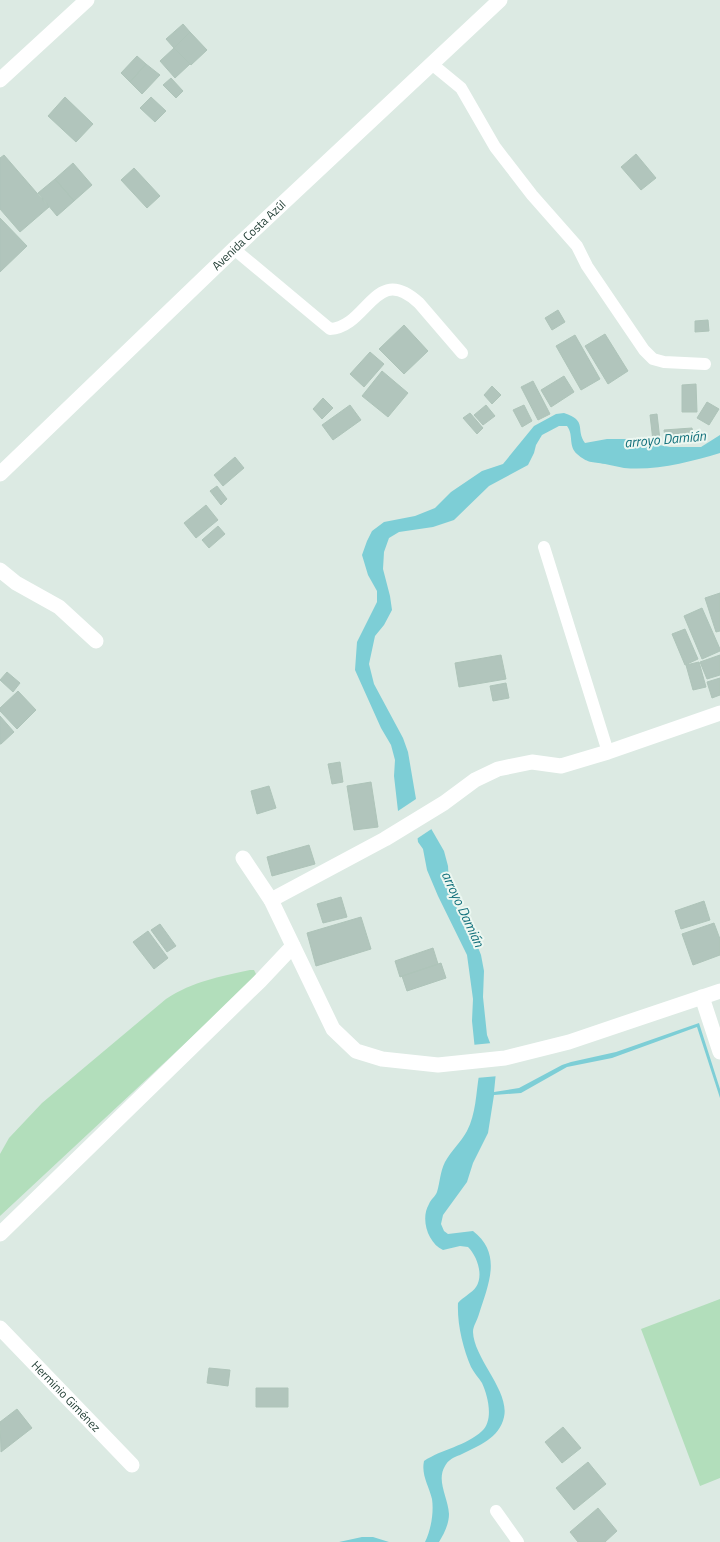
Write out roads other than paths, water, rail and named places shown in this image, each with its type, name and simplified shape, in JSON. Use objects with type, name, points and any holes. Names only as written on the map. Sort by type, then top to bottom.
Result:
[{"type":"street","points":[[0,80],[87,0]]},
{"type":"street","name":"Avenida Costa Azúl","points":[[0,474],[234,249],[500,0]]},
{"type":"street","points":[[0,570],[16,583],[59,607],[96,640]]},
{"type":"street","points":[[271,900],[385,839],[444,803],[475,780],[498,769],[532,762],[561,766],[720,714]]},
{"type":"street","points":[[243,858],[271,900],[333,1029],[356,1050],[382,1059],[438,1065],[505,1058],[569,1042],[720,991]]},
{"type":"street","points":[[0,1234],[260,981],[293,946]]},
{"type":"street","points":[[702,997],[720,1052]]},
{"type":"street","name":"Herminio Giménez","points":[[0,1328],[132,1465]]},
{"type":"lane","points":[[433,64],[461,88],[495,147],[532,195],[577,246],[587,266],[644,350],[653,359],[664,362],[705,364]]},
{"type":"lane","points":[[234,249],[330,329],[346,323],[380,292],[388,289],[399,289],[419,303],[462,353]]},
{"type":"lane","points":[[544,547],[608,752]]},
{"type":"lane","points":[[496,1511],[518,1542]]},
{"type":"water","points":[[564,413],[579,422],[582,438],[585,443],[607,439],[626,439],[670,447],[701,447],[720,435],[720,453],[661,467],[624,468],[590,462],[584,459],[574,451],[567,426],[559,426],[542,435],[528,465],[489,486],[454,520],[433,527],[399,532],[389,538],[384,552],[383,569],[392,610],[384,625],[375,636],[369,664],[374,684],[403,738],[408,752],[416,799],[398,811],[394,776],[395,760],[391,745],[381,728],[355,670],[357,642],[377,602],[377,591],[368,575],[362,555],[367,541],[372,531],[384,522],[415,516],[435,508],[451,492],[482,471],[503,464],[534,426],[556,414]]},
{"type":"water","points":[[429,825],[444,851],[453,902],[470,927],[481,955],[484,971],[483,997],[487,1035],[492,1048],[475,1050],[472,1021],[473,999],[467,955],[438,896],[427,870],[423,849],[418,842],[417,834]]},
{"type":"water","points":[[699,1023],[720,1089],[720,1098],[697,1027],[612,1058],[567,1067],[521,1093],[494,1095],[488,1133],[473,1163],[467,1182],[443,1215],[441,1224],[444,1231],[448,1234],[473,1231],[488,1250],[491,1270],[489,1281],[473,1332],[479,1353],[502,1397],[504,1417],[498,1431],[493,1436],[449,1460],[446,1464],[442,1483],[449,1518],[439,1542],[425,1542],[433,1510],[423,1466],[424,1461],[476,1436],[486,1426],[489,1414],[486,1394],[482,1383],[468,1360],[458,1319],[458,1303],[476,1287],[478,1282],[478,1266],[474,1255],[468,1247],[460,1246],[443,1250],[438,1247],[427,1230],[425,1217],[426,1210],[437,1192],[445,1162],[465,1135],[470,1124],[474,1111],[479,1075],[496,1072],[494,1092],[519,1088],[562,1065],[616,1052]]},
{"type":"water","points":[[362,1537],[373,1537],[389,1542],[339,1542]]},
{"type":"water label","name":"arroyo Damián","points":[[665,439]]},
{"type":"water label","name":"arroyo Damián","points":[[463,909]]}]
